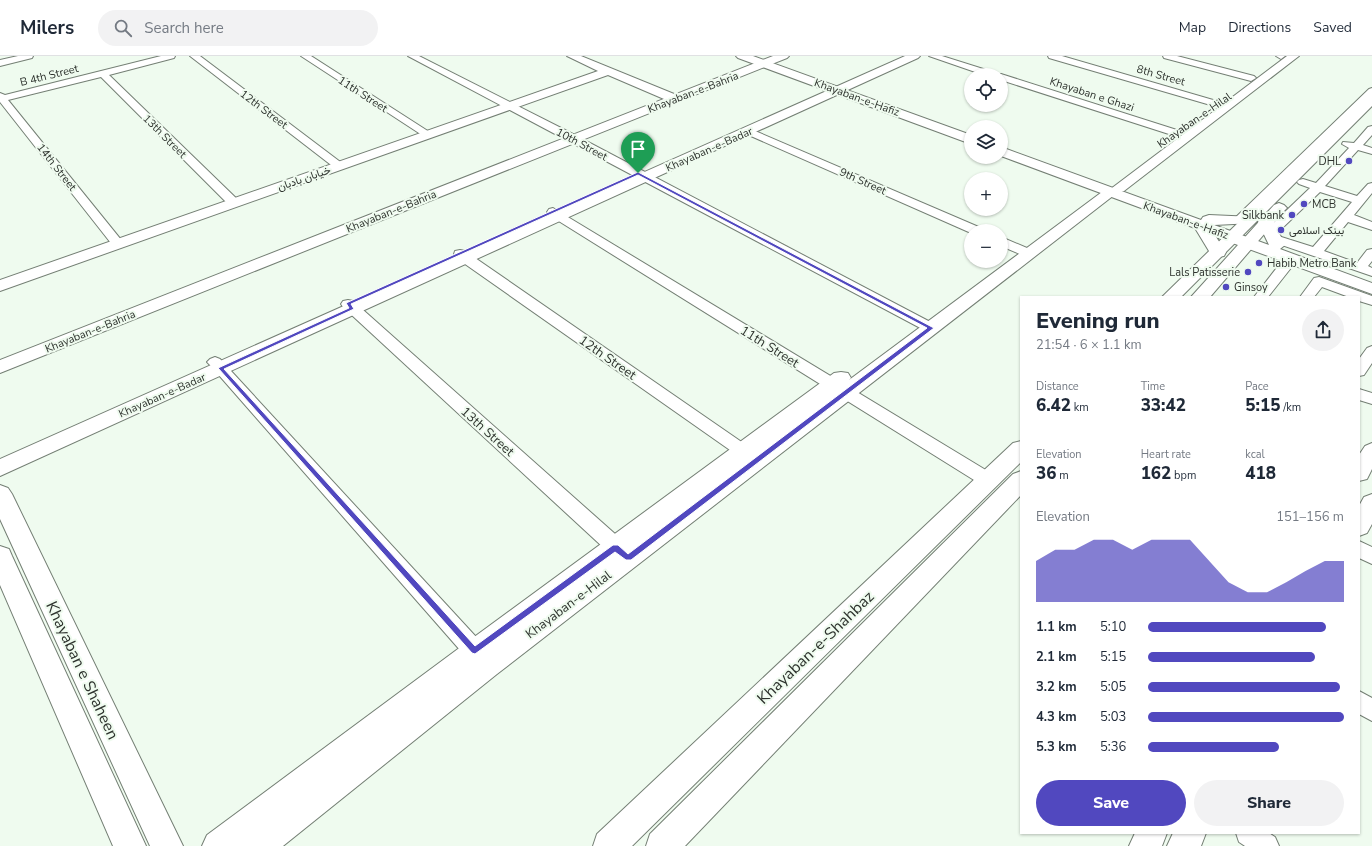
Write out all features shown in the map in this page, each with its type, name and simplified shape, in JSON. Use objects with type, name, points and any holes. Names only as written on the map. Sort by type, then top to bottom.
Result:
[{"type":"main road","name":"Khayaban-e-Badar","points":[[642,175],[748,131],[903,56]]},
{"type":"main road","name":"Khayaban-e-Badar","points":[[0,468],[218,365],[838,87],[914,56]]},
{"type":"main road","name":"Khayaban-e-Hafiz","points":[[764,58],[964,137]]},
{"type":"main road","name":"Khayaban-e-Bahria","points":[[0,354],[568,137],[764,58]]},
{"type":"main road","name":"Khayaban-e-Hafiz","points":[[838,87],[964,131]]},
{"type":"main road","points":[[1236,256],[1276,242],[1311,185],[1349,145],[1372,99]]},
{"type":"main road","points":[[1172,296],[1218,252],[1372,116]]},
{"type":"main road","name":"Khayaban-e-Bahria","points":[[0,367],[568,137]]},
{"type":"main road","name":"Khayaban-e-Hafiz","points":[[1008,147],[1108,187],[1205,223],[1243,231],[1356,269],[1372,280]]},
{"type":"main road","name":"Khayaban-e-Hafiz","points":[[1008,153],[1108,187]]},
{"type":"main road","points":[[1205,223],[1218,252]]},
{"type":"main road","points":[[1243,231],[1276,242]]},
{"type":"main road","points":[[1201,296],[1236,256],[1243,231]]},
{"type":"main road","name":"Khayaban-e-Hafiz","points":[[1276,242],[1366,296]]},
{"type":"main road","name":"Khayaban-e-Badar","points":[[0,456],[218,365]]},
{"type":"main road","name":"Khayaban-e-Shahbaz","points":[[609,846],[1020,450]]},
{"type":"main road","name":"Khayaban-e-Shahbaz","points":[[662,846],[1020,481]]},
{"type":"main road","name":"Khayaban e Shaheen","points":[[0,494],[9,554],[130,846]]},
{"type":"main road","name":"Khayaban e Shaheen","points":[[9,554],[167,846]]},
{"type":"street","points":[[0,63],[29,56]]},
{"type":"street","name":"B 4th Street","points":[[1,97],[102,74],[171,56]]},
{"type":"street","name":"12th Street","points":[[194,56],[336,164]]},
{"type":"street","name":"11th Street","points":[[305,56],[425,133]]},
{"type":"street","name":"10th Street","points":[[412,56],[642,175],[925,325]]},
{"type":"street","points":[[572,56],[670,97]]},
{"type":"street","points":[[933,56],[971,68]]},
{"type":"street","name":"8th Street","points":[[1052,56],[1217,104]]},
{"type":"street","points":[[1167,56],[1251,78]]},
{"type":"street","points":[[1108,187],[1202,120],[1278,60],[1294,56]]},
{"type":"street","name":"Khayaban-e-Hilal","points":[[925,325],[1011,256],[1108,187],[1176,133],[1202,120],[1217,104],[1278,60]]},
{"type":"street","name":"خیابان بادبان","points":[[0,278],[116,241],[604,70]]},
{"type":"street","name":"13th Street","points":[[102,74],[231,201]]},
{"type":"street","name":"Khayaban e Ghazi","points":[[1008,80],[1176,133]]},
{"type":"street","points":[[1243,231],[1372,91]]},
{"type":"street","name":"14th Street","points":[[1,97],[116,241]]},
{"type":"street","name":"9th Street","points":[[748,131],[964,225]]},
{"type":"street","points":[[1349,145],[1372,151]]},
{"type":"street","points":[[1311,185],[1359,201]]},
{"type":"street","points":[[1316,252],[1372,186]]},
{"type":"street","name":"11th Street","points":[[556,214],[988,480]]},
{"type":"street","points":[[1347,217],[1372,226]]},
{"type":"street","name":"خیابان بادبان","points":[[0,286],[116,241]]},
{"type":"street","points":[[1261,296],[1276,242],[1316,252],[1356,269],[1372,253]]},
{"type":"street","name":"12th Street","points":[[463,256],[750,456]]},
{"type":"street","points":[[218,846],[481,658],[925,325],[1011,256]]},
{"type":"street","points":[[1308,296],[1319,281],[1366,296]]},
{"type":"street","name":"13th Street","points":[[350,306],[622,553]]},
{"type":"street","points":[[1360,369],[1372,351]]},
{"type":"street","points":[[218,365],[481,658]]},
{"type":"street","points":[[1360,394],[1372,399]]},
{"type":"street","points":[[1360,471],[1372,450]]},
{"type":"street","points":[[1360,525],[1372,503]]},
{"type":"street","points":[[1360,550],[1372,556]]},
{"type":"street","points":[[258,846],[481,658]]},
{"type":"street","points":[[1360,703],[1372,710]]},
{"type":"street","points":[[1144,846],[1151,834]]},
{"type":"street","points":[[1183,846],[1190,834]]},
{"type":"street","points":[[1249,834],[1266,846]]},
{"type":"place","name":"DHL","points":[[1349,161]]},
{"type":"place","name":"MCB","points":[[1304,204]]},
{"type":"place","name":"Silkbank","points":[[1292,215]]},
{"type":"place","name":"بینک اسلامی","points":[[1281,230]]},
{"type":"place","name":"Habib Metro Bank","points":[[1259,263]]},
{"type":"place","name":"Lals Patisserie","points":[[1248,272]]},
{"type":"place","name":"Ginsoy","points":[[1226,287]]},
{"type":"route","points":[[638,173],[931,328],[628,558],[615,548],[475,651],[221,368],[352,308],[348,304],[638,173]]}]
